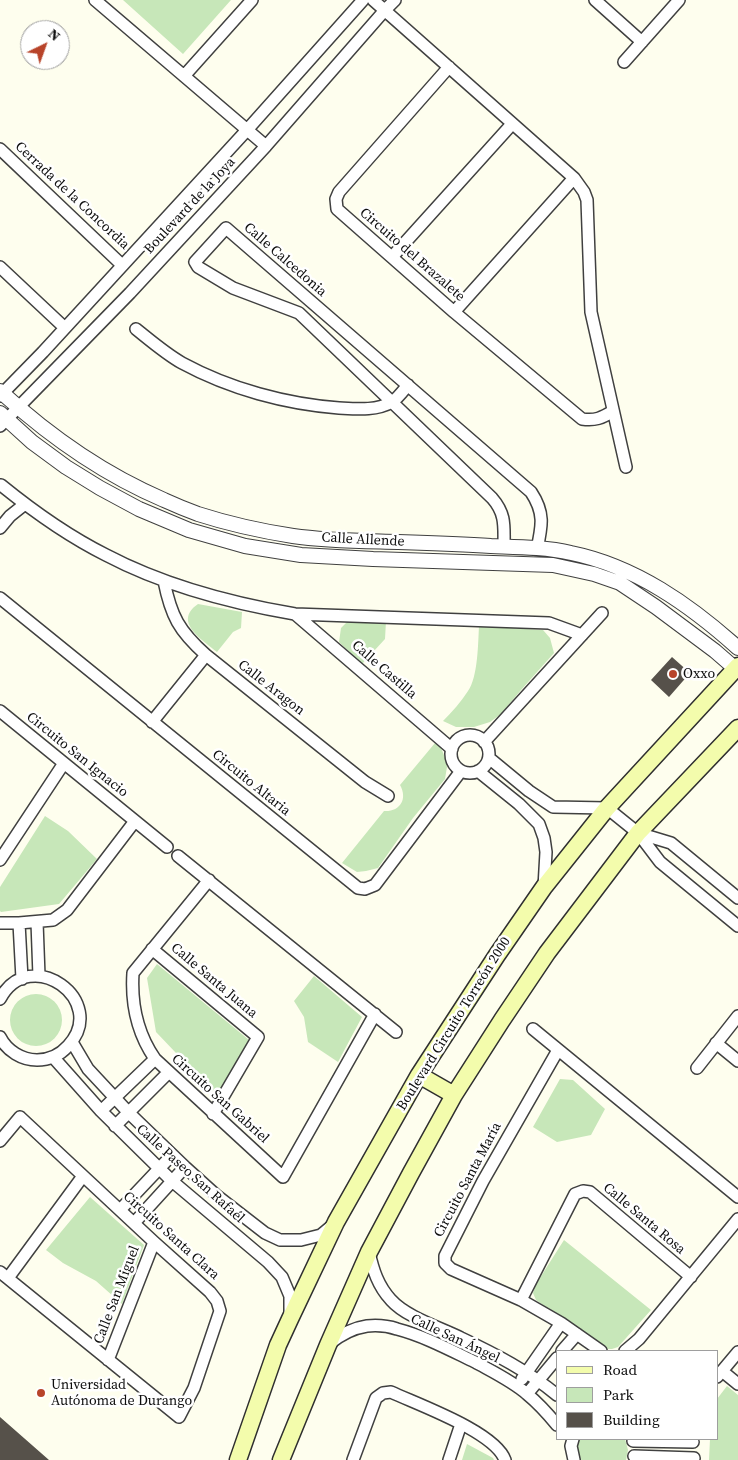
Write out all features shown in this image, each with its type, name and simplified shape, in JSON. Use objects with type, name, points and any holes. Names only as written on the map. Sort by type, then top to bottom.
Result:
[{"type":"main road","name":"Boulevard Circuito Torreón 2000","points":[[238,1460],[278,1345],[336,1222],[419,1075],[544,887],[607,808],[737,669]]},
{"type":"main road","points":[[281,1460],[328,1345],[369,1252],[454,1095],[547,953],[638,833],[738,728]]},
{"type":"main road","points":[[419,1075],[454,1095]]},
{"type":"street","points":[[95,0],[266,146]]},
{"type":"street","points":[[184,76],[252,0]]},
{"type":"street","name":"Boulevard de la Joya","points":[[1,393],[65,328],[247,130],[363,0]]},
{"type":"street","points":[[372,0],[574,178],[584,192],[586,200],[591,312],[626,467]]},
{"type":"street","name":"Boulevard de la Joya","points":[[2,419],[18,408],[130,293],[266,146],[384,10],[395,0]]},
{"type":"street","points":[[594,0],[642,42]]},
{"type":"street","points":[[624,62],[679,0]]},
{"type":"street","name":"Circuito del Brazalete","points":[[448,67],[336,196],[337,209],[454,312],[582,419],[599,419],[613,411]]},
{"type":"street","points":[[392,257],[512,124]]},
{"type":"street","name":"Cerrada de la Concordia","points":[[0,150],[122,265]]},
{"type":"street","points":[[454,312],[574,178]]},
{"type":"street","name":"Calle Calcedonia","points":[[504,546],[504,523],[498,505],[393,401],[299,313],[232,288],[198,266],[195,262],[227,228],[308,301],[531,492],[542,517],[537,549]]},
{"type":"street","points":[[0,267],[65,328]]},
{"type":"street","points":[[299,313],[308,301]]},
{"type":"street","points":[[136,329],[156,346],[183,363],[228,384],[270,397],[318,406],[358,409],[382,406],[393,401],[408,385]]},
{"type":"street","name":"Calle Allende","points":[[1,393],[72,450],[110,474],[197,514],[249,528],[293,536],[338,540],[504,546],[570,552],[616,567],[649,582],[685,604],[738,648]]},
{"type":"street","name":"Calle Allende","points":[[2,419],[66,467],[100,488],[139,509],[189,530],[245,546],[300,555],[553,565],[594,574],[620,583],[649,602],[737,669]]},
{"type":"street","points":[[1,485],[55,525],[105,555],[164,581],[214,597],[254,607],[295,614],[549,623],[582,635]]},
{"type":"street","points":[[0,528],[10,516],[25,504]]},
{"type":"street","name":"Calle Aragon","points":[[164,581],[168,603],[180,628],[191,642],[366,782],[388,796]]},
{"type":"street","name":"Circuito Altaria","points":[[0,598],[358,888],[365,889],[375,886],[461,771]]},
{"type":"street","points":[[484,742],[602,613]]},
{"type":"street","name":"Calle Castilla","points":[[295,614],[452,749]]},
{"type":"street","points":[[152,722],[206,655]]},
{"type":"street","name":"Circuito San Ignacio","points":[[0,711],[167,847]]},
{"type":"street","points":[[466,736],[479,737],[484,742],[489,749],[489,758],[483,768],[467,773],[461,771],[455,765],[452,749],[460,738],[466,736]]},
{"type":"street","points":[[489,758],[516,781],[553,807],[607,808],[638,833],[660,862],[738,926]]},
{"type":"street","points":[[0,860],[64,763]]},
{"type":"street","points":[[478,771],[506,793],[539,824],[546,852],[544,887]]},
{"type":"street","points":[[506,793],[516,781]]},
{"type":"street","points":[[539,824],[553,807]]},
{"type":"street","points":[[0,923],[19,924],[53,920],[67,910],[135,821]]},
{"type":"street","points":[[638,833],[671,843],[738,898]]},
{"type":"street","points":[[178,856],[396,1032]]},
{"type":"street","name":"Circuito San Gabriel","points":[[209,880],[133,973],[132,991],[134,1007],[141,1035],[154,1059],[284,1176],[375,1014]]},
{"type":"street","points":[[37,922],[39,976]]},
{"type":"street","points":[[19,924],[22,979]]},
{"type":"street","name":"Calle Santa Juana","points":[[152,949],[258,1037],[214,1114]]},
{"type":"street","points":[[0,999],[8,988],[22,979],[39,976],[56,980],[70,992],[75,1000],[78,1008],[79,1026],[72,1042],[66,1049],[53,1057],[43,1060],[25,1058],[16,1054],[8,1049],[0,1037]]},
{"type":"street","points":[[697,1068],[738,1016]]},
{"type":"street","points":[[533,1029],[738,1197]]},
{"type":"street","name":"Calle Paseo San Rafaél","points":[[72,1042],[88,1069],[128,1113],[185,1167],[265,1234],[280,1240],[301,1240],[321,1235],[336,1222]]},
{"type":"street","points":[[716,1043],[738,1061]]},
{"type":"street","name":"Circuito Santa María","points":[[558,1050],[483,1181],[444,1259],[450,1269],[521,1300],[561,1323],[600,1350]]},
{"type":"street","name":"Calle Paseo San Rafaél","points":[[53,1057],[115,1126],[159,1169],[268,1262],[282,1277],[290,1296],[290,1320]]},
{"type":"street","points":[[101,1111],[154,1059]]},
{"type":"street","points":[[115,1126],[168,1072]]},
{"type":"street","name":"Circuito Santa Clara","points":[[0,1141],[20,1117],[210,1292],[217,1302],[220,1311],[194,1388],[179,1417],[4,1275]]},
{"type":"street","points":[[120,1210],[172,1155]]},
{"type":"street","points":[[134,1223],[185,1167]]},
{"type":"street","points":[[4,1275],[83,1176]]},
{"type":"street","name":"Calle Santa Rosa","points":[[521,1300],[575,1194],[583,1191],[590,1192],[691,1277]]},
{"type":"street","points":[[626,1350],[639,1339],[738,1219]]},
{"type":"street","name":"Calle San Miguel","points":[[108,1360],[154,1242]]},
{"type":"street","name":"Calle San Ángel","points":[[369,1252],[372,1267],[392,1302],[406,1312],[526,1372],[556,1394]]},
{"type":"street","points":[[517,1386],[561,1323]]},
{"type":"street","name":"Calle San Ángel","points":[[328,1345],[339,1336],[367,1326],[396,1328],[454,1351],[517,1386],[556,1424]]},
{"type":"street","points":[[563,1350],[577,1334]]},
{"type":"street","points":[[738,1352],[719,1374],[738,1384]]},
{"type":"street","points":[[527,1394],[556,1359]]},
{"type":"street","points":[[353,1460],[376,1398],[384,1393],[391,1392],[461,1424],[487,1439],[497,1447],[505,1460]]},
{"type":"street","points":[[449,1460],[461,1424]]},
{"type":"street","points":[[633,1440],[693,1440],[694,1459],[634,1458],[633,1440]]},
{"type":"street","points":[[571,1441],[574,1460]]},
{"type":"green space","points":[[123,0],[231,0],[183,54]]},
{"type":"green space","points":[[198,604],[242,612],[241,628],[233,632],[217,652],[192,630],[189,624],[188,617]]},
{"type":"green space","points":[[349,620],[386,621],[385,639],[362,664],[339,642],[341,628]]},
{"type":"green space","points":[[479,626],[543,630],[550,638],[554,653],[501,714],[490,722],[474,727],[456,727],[443,721],[459,703],[471,685],[477,660]]},
{"type":"green space","points":[[435,743],[441,748],[446,760],[445,779],[413,818],[378,868],[357,872],[342,863],[384,811],[390,811],[401,804],[403,795],[400,785]]},
{"type":"green space","points":[[45,816],[68,831],[97,859],[59,904],[1,912],[0,887]]},
{"type":"green space","points":[[157,964],[249,1040],[217,1096],[156,1032],[147,978]]},
{"type":"green space","points":[[314,976],[362,1017],[338,1062],[308,1042],[304,1017],[294,1001]]},
{"type":"green space","points":[[36,994],[50,998],[58,1006],[62,1020],[58,1034],[50,1042],[36,1046],[22,1042],[14,1034],[10,1020],[14,1006],[22,998]]},
{"type":"green space","points":[[560,1079],[573,1080],[605,1109],[591,1135],[557,1142],[533,1127]]},
{"type":"green space","points":[[90,1197],[144,1245],[122,1304],[96,1281],[63,1263],[46,1250]]},
{"type":"green space","points":[[564,1240],[651,1310],[618,1347],[605,1349],[536,1300],[533,1293],[536,1284]]},
{"type":"green space","points":[[727,1386],[738,1395],[738,1460],[709,1460],[710,1440],[718,1440],[718,1398]]},
{"type":"green space","points":[[579,1440],[625,1440],[628,1450],[626,1460],[578,1460]]},
{"type":"green space","points":[[467,1444],[493,1458],[494,1460],[462,1460]]},
{"type":"building","points":[[672,657],[690,673],[669,697],[651,680]]},
{"type":"building","points":[[0,1417],[49,1460],[0,1460]]},
{"type":"place","name":"Oxxo","points":[[673,674]]},
{"type":"place","name":"Universidad Autónoma de Durango","points":[[41,1393]]}]
